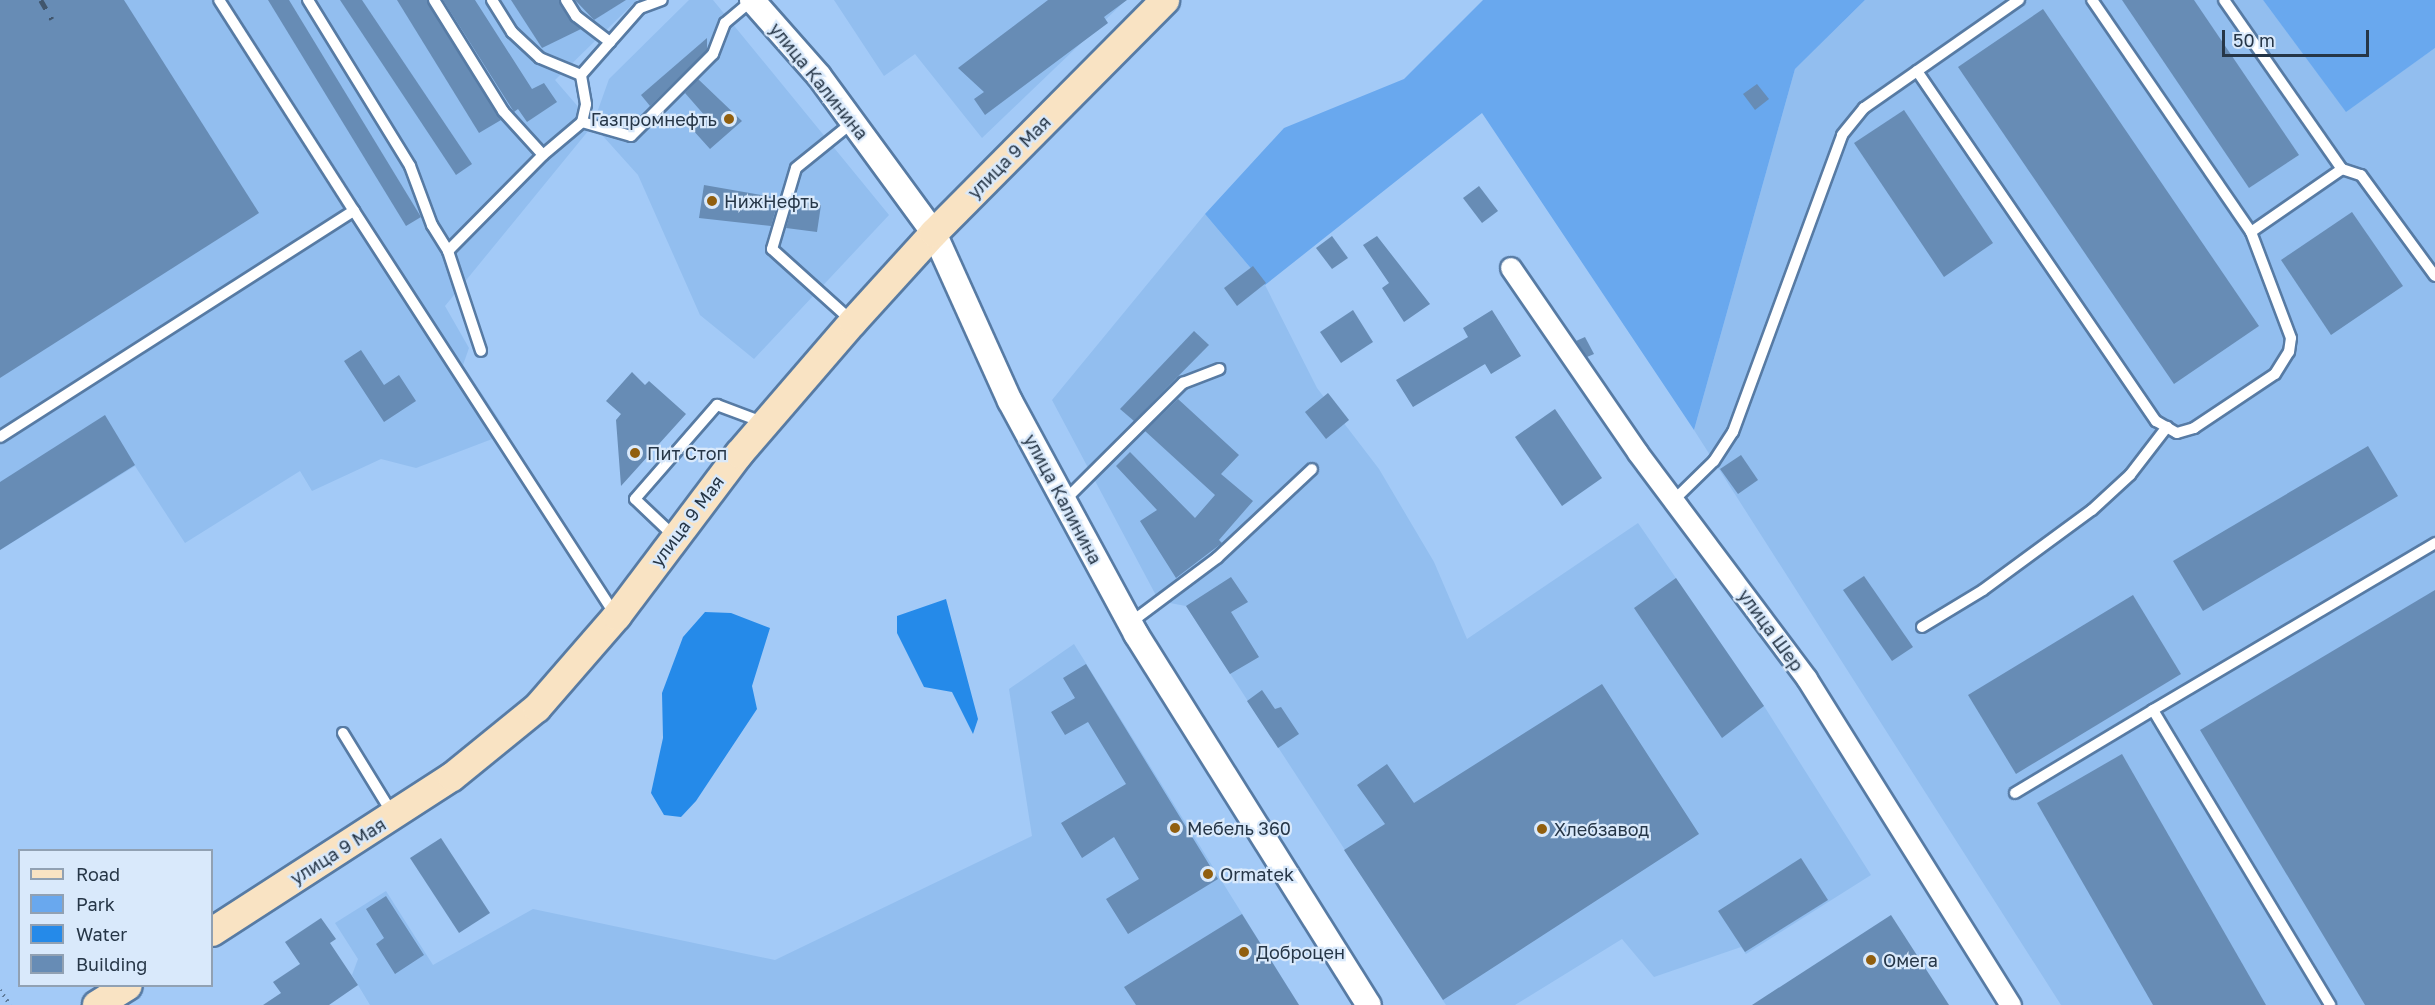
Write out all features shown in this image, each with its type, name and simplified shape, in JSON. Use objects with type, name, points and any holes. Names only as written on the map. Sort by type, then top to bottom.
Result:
[{"type":"main road","name":"улица 9 Мая","points":[[213,931],[394,816],[496,745],[570,674],[765,423],[853,322],[934,233],[1165,0]]},
{"type":"street","name":"улица Калинина","points":[[752,0],[853,122],[934,233],[1010,401],[1130,624],[1369,1005]]},
{"type":"street","name":"улица Шер","points":[[1510,268],[1807,679],[2011,1005]]},
{"type":"lane","points":[[219,0],[616,616]]},
{"type":"lane","points":[[308,0],[410,166],[432,225],[448,251],[481,351]]},
{"type":"lane","points":[[434,0],[503,111],[543,155]]},
{"type":"lane","points":[[492,0],[512,32],[540,58],[581,75]]},
{"type":"lane","points":[[566,0],[576,16],[610,42]]},
{"type":"lane","points":[[581,75],[640,8],[662,0]]},
{"type":"lane","points":[[582,123],[631,136],[713,54],[725,23],[752,0]]},
{"type":"lane","points":[[1676,499],[1714,461],[1732,432],[1842,135],[1864,108],[2019,0]]},
{"type":"lane","points":[[1917,71],[2156,421],[2177,433],[2194,428],[2275,374],[2289,352],[2291,338],[2251,232],[2092,0]]},
{"type":"lane","points":[[2224,0],[2342,169],[2361,175],[2435,276]]},
{"type":"lane","points":[[448,251],[543,155],[582,123],[586,104],[581,75]]},
{"type":"lane","points":[[853,122],[796,168],[772,249],[853,322]]},
{"type":"lane","points":[[2251,232],[2342,169]]},
{"type":"lane","points":[[0,437],[354,211]]},
{"type":"lane","points":[[1064,501],[1183,383],[1219,369]]},
{"type":"lane","points":[[675,537],[635,499],[717,405],[765,423]]},
{"type":"lane","points":[[1922,627],[1983,590],[2091,510],[2130,475],[2167,427]]},
{"type":"lane","points":[[1130,624],[1216,558],[1311,469]]},
{"type":"lane","points":[[2015,793],[2435,543]]},
{"type":"lane","points":[[2153,710],[2330,1005]]},
{"type":"lane","points":[[343,733],[394,816]]},
{"type":"path","points":[[0,990],[10,1005]]},
{"type":"shaded area","points":[[0,0],[637,0],[555,80],[593,124],[609,79],[689,0],[713,0],[889,215],[754,359],[700,315],[638,175],[593,125],[445,306],[469,348],[463,365],[508,433],[416,468],[381,459],[312,491],[300,471],[185,543],[135,466],[0,550]]},
{"type":"shaded area","points":[[834,0],[1126,0],[982,138],[915,54],[884,76]]},
{"type":"shaded area","points":[[1865,0],[2263,0],[2346,111],[2435,48],[2435,1005],[2061,1005],[1694,430],[1795,69]]},
{"type":"shaded area","points":[[1205,214],[1265,285],[1317,388],[1379,469],[1434,562],[1467,639],[1638,523],[1764,706],[1871,875],[1746,954],[1741,947],[1654,977],[1622,939],[1515,1005],[1446,1005],[1186,606],[1159,601],[1052,400]]},
{"type":"shaded area","points":[[1074,644],[1299,1005],[370,1005],[352,975],[358,959],[335,923],[386,891],[433,965],[533,909],[775,960],[1032,836],[1009,689]]},
{"type":"green space","points":[[1483,0],[1865,0],[1795,69],[1694,430],[1482,113],[1265,285],[1205,214],[1284,128],[1404,79]]},
{"type":"green space","points":[[2263,0],[2435,0],[2435,48],[2346,112]]},
{"type":"water","points":[[946,599],[978,719],[973,734],[952,692],[924,687],[897,633],[897,616]]},
{"type":"water","points":[[705,612],[731,613],[770,628],[752,686],[757,709],[696,801],[681,817],[664,815],[651,793],[663,738],[662,693],[683,637]]},
{"type":"building","points":[[0,0],[124,0],[259,213],[0,378]]},
{"type":"building","points":[[268,0],[289,0],[421,217],[406,226]]},
{"type":"building","points":[[340,0],[362,0],[472,164],[456,175]]},
{"type":"building","points":[[397,0],[427,0],[501,120],[479,133]]},
{"type":"building","points":[[443,0],[475,0],[532,89],[544,83],[557,102],[527,122],[518,109],[514,112]]},
{"type":"building","points":[[511,0],[559,0],[581,29],[542,48]]},
{"type":"building","points":[[575,0],[626,0],[594,20]]},
{"type":"building","points":[[1048,0],[1127,0],[1104,17],[1108,23],[985,115],[974,99],[984,92],[958,68]]},
{"type":"building","points":[[2122,0],[2194,0],[2299,155],[2249,188]]},
{"type":"building","points":[[2043,9],[2259,326],[2174,384],[1958,67]]},
{"type":"building","points":[[707,38],[707,50],[650,106],[641,95]]},
{"type":"building","points":[[698,79],[742,121],[710,149],[692,129],[706,117],[685,93]]},
{"type":"building","points":[[1757,84],[1769,99],[1755,110],[1743,94]]},
{"type":"building","points":[[1904,110],[1993,243],[1944,277],[1854,143]]},
{"type":"building","points":[[704,185],[779,198],[771,226],[699,218]]},
{"type":"building","points":[[1479,186],[1498,211],[1482,223],[1463,198]]},
{"type":"building","points":[[794,201],[821,205],[817,232],[786,228]]},
{"type":"building","points":[[2352,212],[2403,286],[2331,335],[2281,260]]},
{"type":"building","points":[[1332,236],[1348,258],[1332,269],[1316,248]]},
{"type":"building","points":[[1377,236],[1430,304],[1404,322],[1382,288],[1389,283],[1363,245]]},
{"type":"building","points":[[1253,266],[1266,283],[1237,306],[1224,288]]},
{"type":"building","points":[[1353,310],[1373,342],[1341,363],[1320,332]]},
{"type":"building","points":[[1492,310],[1521,356],[1491,374],[1485,364],[1413,407],[1396,380],[1468,337],[1463,328]]},
{"type":"building","points":[[1194,331],[1209,345],[1134,421],[1120,409]]},
{"type":"building","points":[[1585,337],[1594,354],[1587,357],[1576,341]]},
{"type":"building","points":[[361,350],[384,385],[399,375],[416,401],[384,422],[344,361]]},
{"type":"building","name":"Пит Стоп","points":[[632,372],[645,385],[649,381],[686,414],[621,486],[616,420],[621,414],[606,401]]},
{"type":"building","points":[[1328,393],[1349,420],[1326,439],[1305,412]]},
{"type":"building","points":[[1178,399],[1239,455],[1221,474],[1253,501],[1219,540],[1222,543],[1176,578],[1140,521],[1157,510],[1116,466],[1130,452],[1195,518],[1215,495],[1145,431]]},
{"type":"building","points":[[1555,409],[1602,478],[1562,506],[1515,437]]},
{"type":"building","points":[[105,415],[135,465],[0,550],[0,482]]},
{"type":"building","points":[[2368,446],[2398,496],[2203,611],[2173,561]]},
{"type":"building","points":[[1741,455],[1758,480],[1738,494],[1720,469]]},
{"type":"building","points":[[1864,576],[1913,647],[1892,661],[1843,590]]},
{"type":"building","points":[[1231,577],[1248,602],[1231,612],[1259,657],[1230,674],[1186,606]]},
{"type":"building","points":[[1676,578],[1764,706],[1722,738],[1634,608]]},
{"type":"building","points":[[2435,590],[2435,1005],[2365,1005],[2200,730]]},
{"type":"building","points":[[2133,595],[2181,674],[2016,774],[1968,695]]},
{"type":"building","points":[[1086,664],[1218,879],[1128,934],[1106,899],[1139,879],[1114,837],[1082,858],[1061,823],[1126,784],[1088,722],[1065,735],[1051,712],[1075,698],[1063,678]]},
{"type":"building","name":"Хлебзавод","points":[[1602,684],[1699,834],[1443,1000],[1344,850],[1385,824],[1357,785],[1387,764],[1414,803]]},
{"type":"building","points":[[1262,690],[1275,709],[1281,707],[1299,734],[1278,748],[1247,701]]},
{"type":"building","points":[[2122,754],[2266,1005],[2153,1005],[2037,803]]},
{"type":"building","points":[[441,838],[490,913],[459,933],[410,858]]},
{"type":"building","points":[[1801,858],[1828,900],[1745,952],[1718,911]]},
{"type":"building","points":[[386,896],[424,955],[395,974],[376,944],[384,938],[366,909]]},
{"type":"building","points":[[1242,914],[1299,1005],[1136,1005],[1124,987]]},
{"type":"building","name":"Омега","points":[[1891,915],[1949,1005],[1752,1005]]},
{"type":"building","points":[[321,918],[336,939],[330,943],[358,985],[329,1005],[263,1005],[281,993],[273,982],[300,964],[285,942]]},
{"type":"railway","points":[[41,0],[52,19]]},
{"type":"place","name":"Газпромнефть","points":[[729,119]]},
{"type":"place","name":"НижНефть","points":[[712,201]]},
{"type":"place","name":"Пит Стоп","points":[[635,453]]},
{"type":"place","name":"Мебель 360","points":[[1175,828]]},
{"type":"place","name":"Хлебзавод","points":[[1542,829]]},
{"type":"place","name":"Ormatek","points":[[1208,874]]},
{"type":"place","name":"Доброцен","points":[[1244,952]]},
{"type":"place","name":"Омега","points":[[1871,960]]}]
